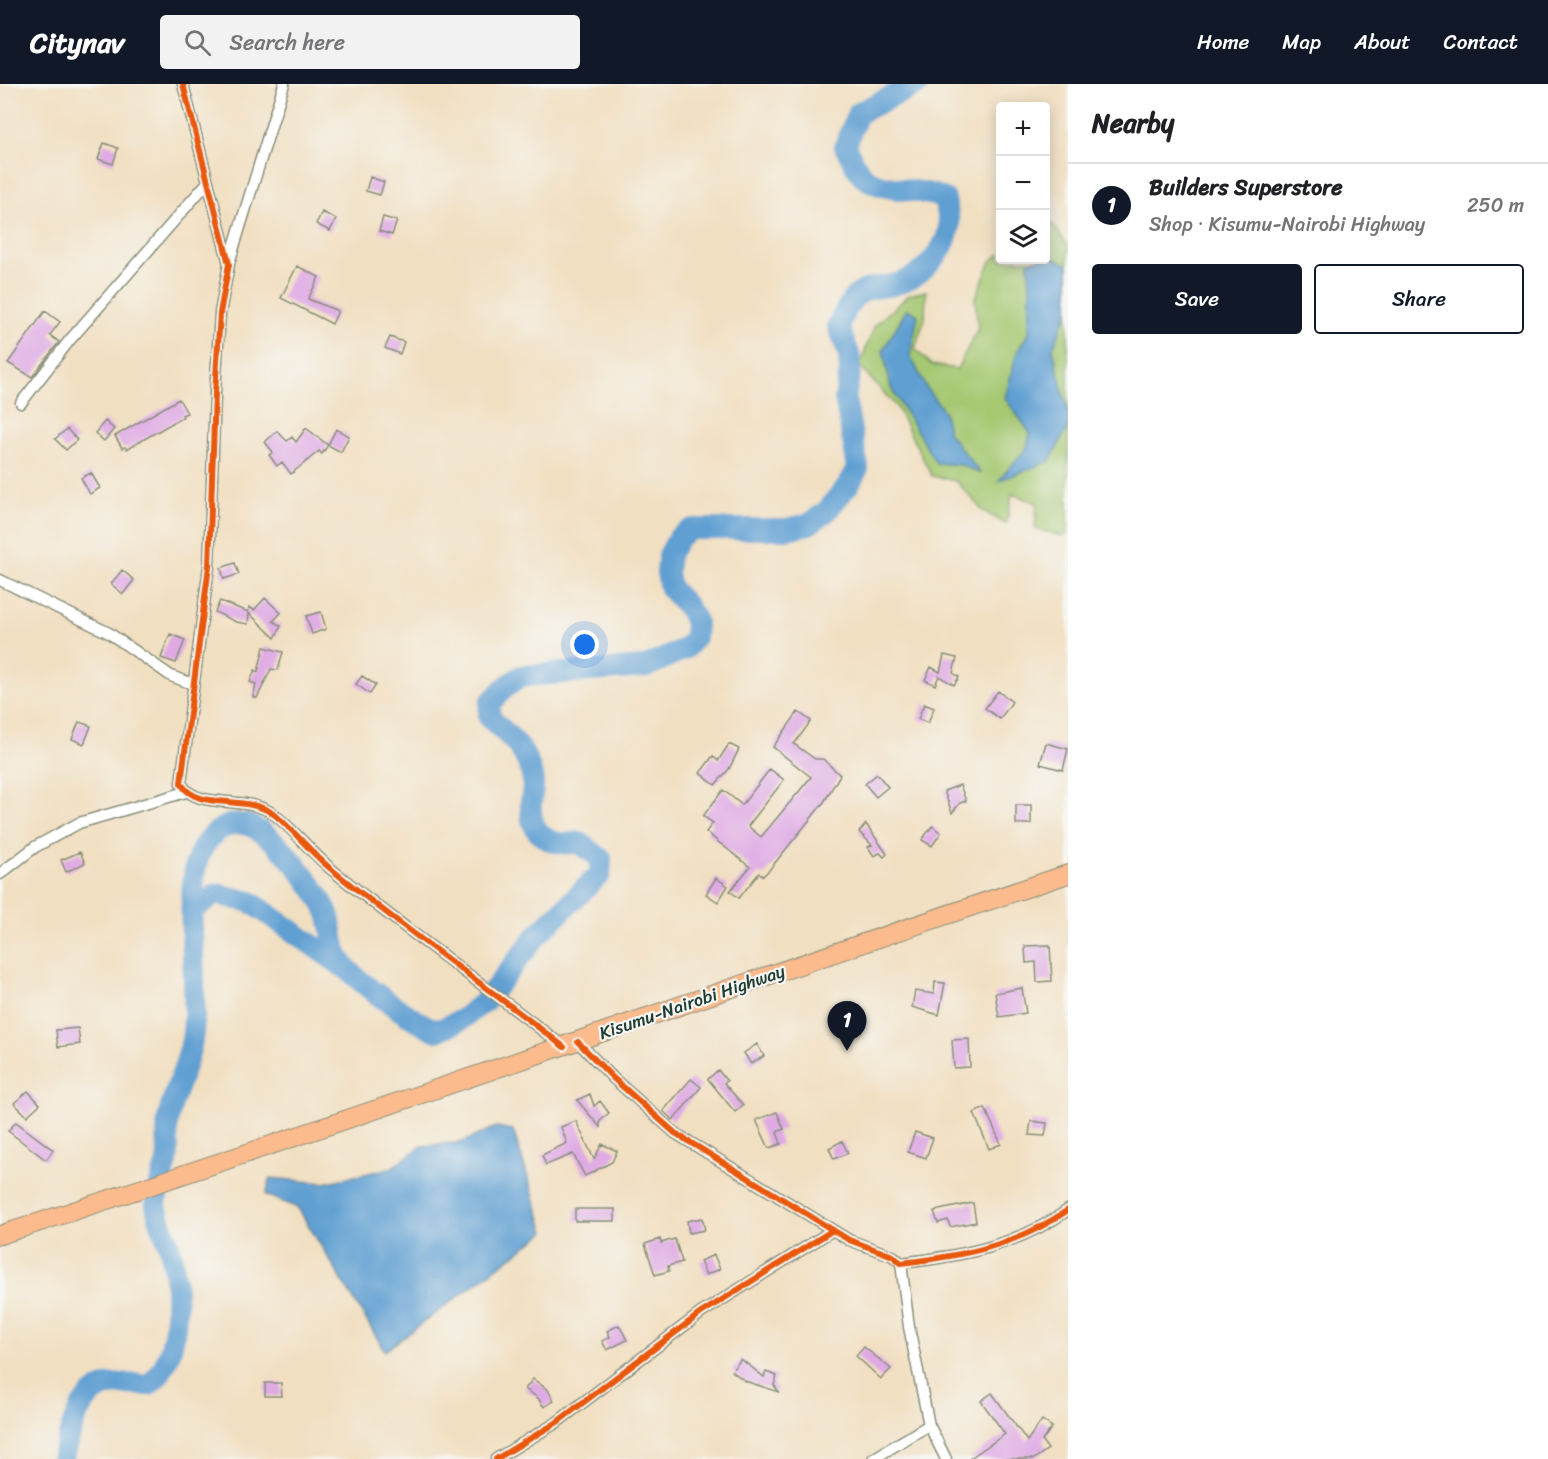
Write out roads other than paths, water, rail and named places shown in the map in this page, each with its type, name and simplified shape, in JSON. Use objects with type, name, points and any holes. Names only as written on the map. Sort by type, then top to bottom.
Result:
[{"type":"highway","name":"Kisumu-Nairobi Highway","points":[[0,1235],[571,1045],[692,1000],[1068,874]]},
{"type":"street","points":[[183,84],[229,264]]},
{"type":"street","points":[[284,84],[229,264],[220,313],[209,566],[194,699],[181,783],[186,792],[197,799],[237,801],[261,806],[276,816],[331,869],[506,1002],[571,1045],[613,1078],[675,1133],[849,1240],[893,1256],[901,1263],[909,1327],[929,1425],[946,1459]]},
{"type":"street","points":[[21,403],[69,341],[208,182]]},
{"type":"street","points":[[0,580],[109,633],[171,676],[190,683]]},
{"type":"street","points":[[0,874],[35,847],[79,823],[186,792]]},
{"type":"street","points":[[901,1263],[975,1253],[1043,1227],[1068,1210]]},
{"type":"street","points":[[496,1459],[556,1423],[701,1313],[833,1230]]},
{"type":"street","points":[[873,1459],[929,1425]]},
{"type":"water","points":[[1050,256],[1068,265],[1068,311],[1053,348],[1068,415],[1068,427],[1050,461],[998,481],[1027,448],[1030,433],[1005,398],[1017,352],[1029,332],[1028,264],[1050,264]]},
{"type":"water","points":[[907,309],[918,315],[910,355],[927,389],[944,411],[948,432],[981,474],[962,465],[936,463],[891,388],[883,350]]},
{"type":"water","points":[[496,1127],[513,1130],[545,1232],[385,1351],[298,1208],[266,1195],[270,1178],[324,1183],[391,1168],[422,1146],[463,1142]]},
{"type":"waterway","points":[[62,1459],[77,1414],[90,1396],[111,1385],[149,1385],[160,1373],[173,1342],[176,1304],[174,1268],[156,1205],[168,1156],[167,1125],[170,1109],[189,1055],[193,1033],[193,884],[196,865],[203,848],[214,834],[229,825],[247,825],[269,838],[294,863],[323,904],[330,919],[337,953],[346,967],[384,999],[426,1026],[437,1031],[461,1020],[485,1001],[538,934],[600,874],[601,859],[579,842],[551,841],[538,831],[531,815],[533,783],[529,766],[521,749],[489,717],[490,703],[503,689],[521,676],[646,667],[686,648],[695,637],[696,621],[686,605],[670,588],[667,573],[669,555],[679,537],[692,529],[786,529],[809,524],[826,512],[849,484],[858,468],[845,398],[850,371],[849,354],[838,326],[849,305],[861,292],[903,282],[929,264],[942,247],[947,237],[949,224],[945,199],[935,195],[878,185],[869,181],[862,175],[845,147],[858,113],[918,84]]},
{"type":"waterway","points":[[193,909],[216,894],[251,902],[345,968]]},
{"type":"place","name":"Builders Superstore","points":[[847,1051]]}]
